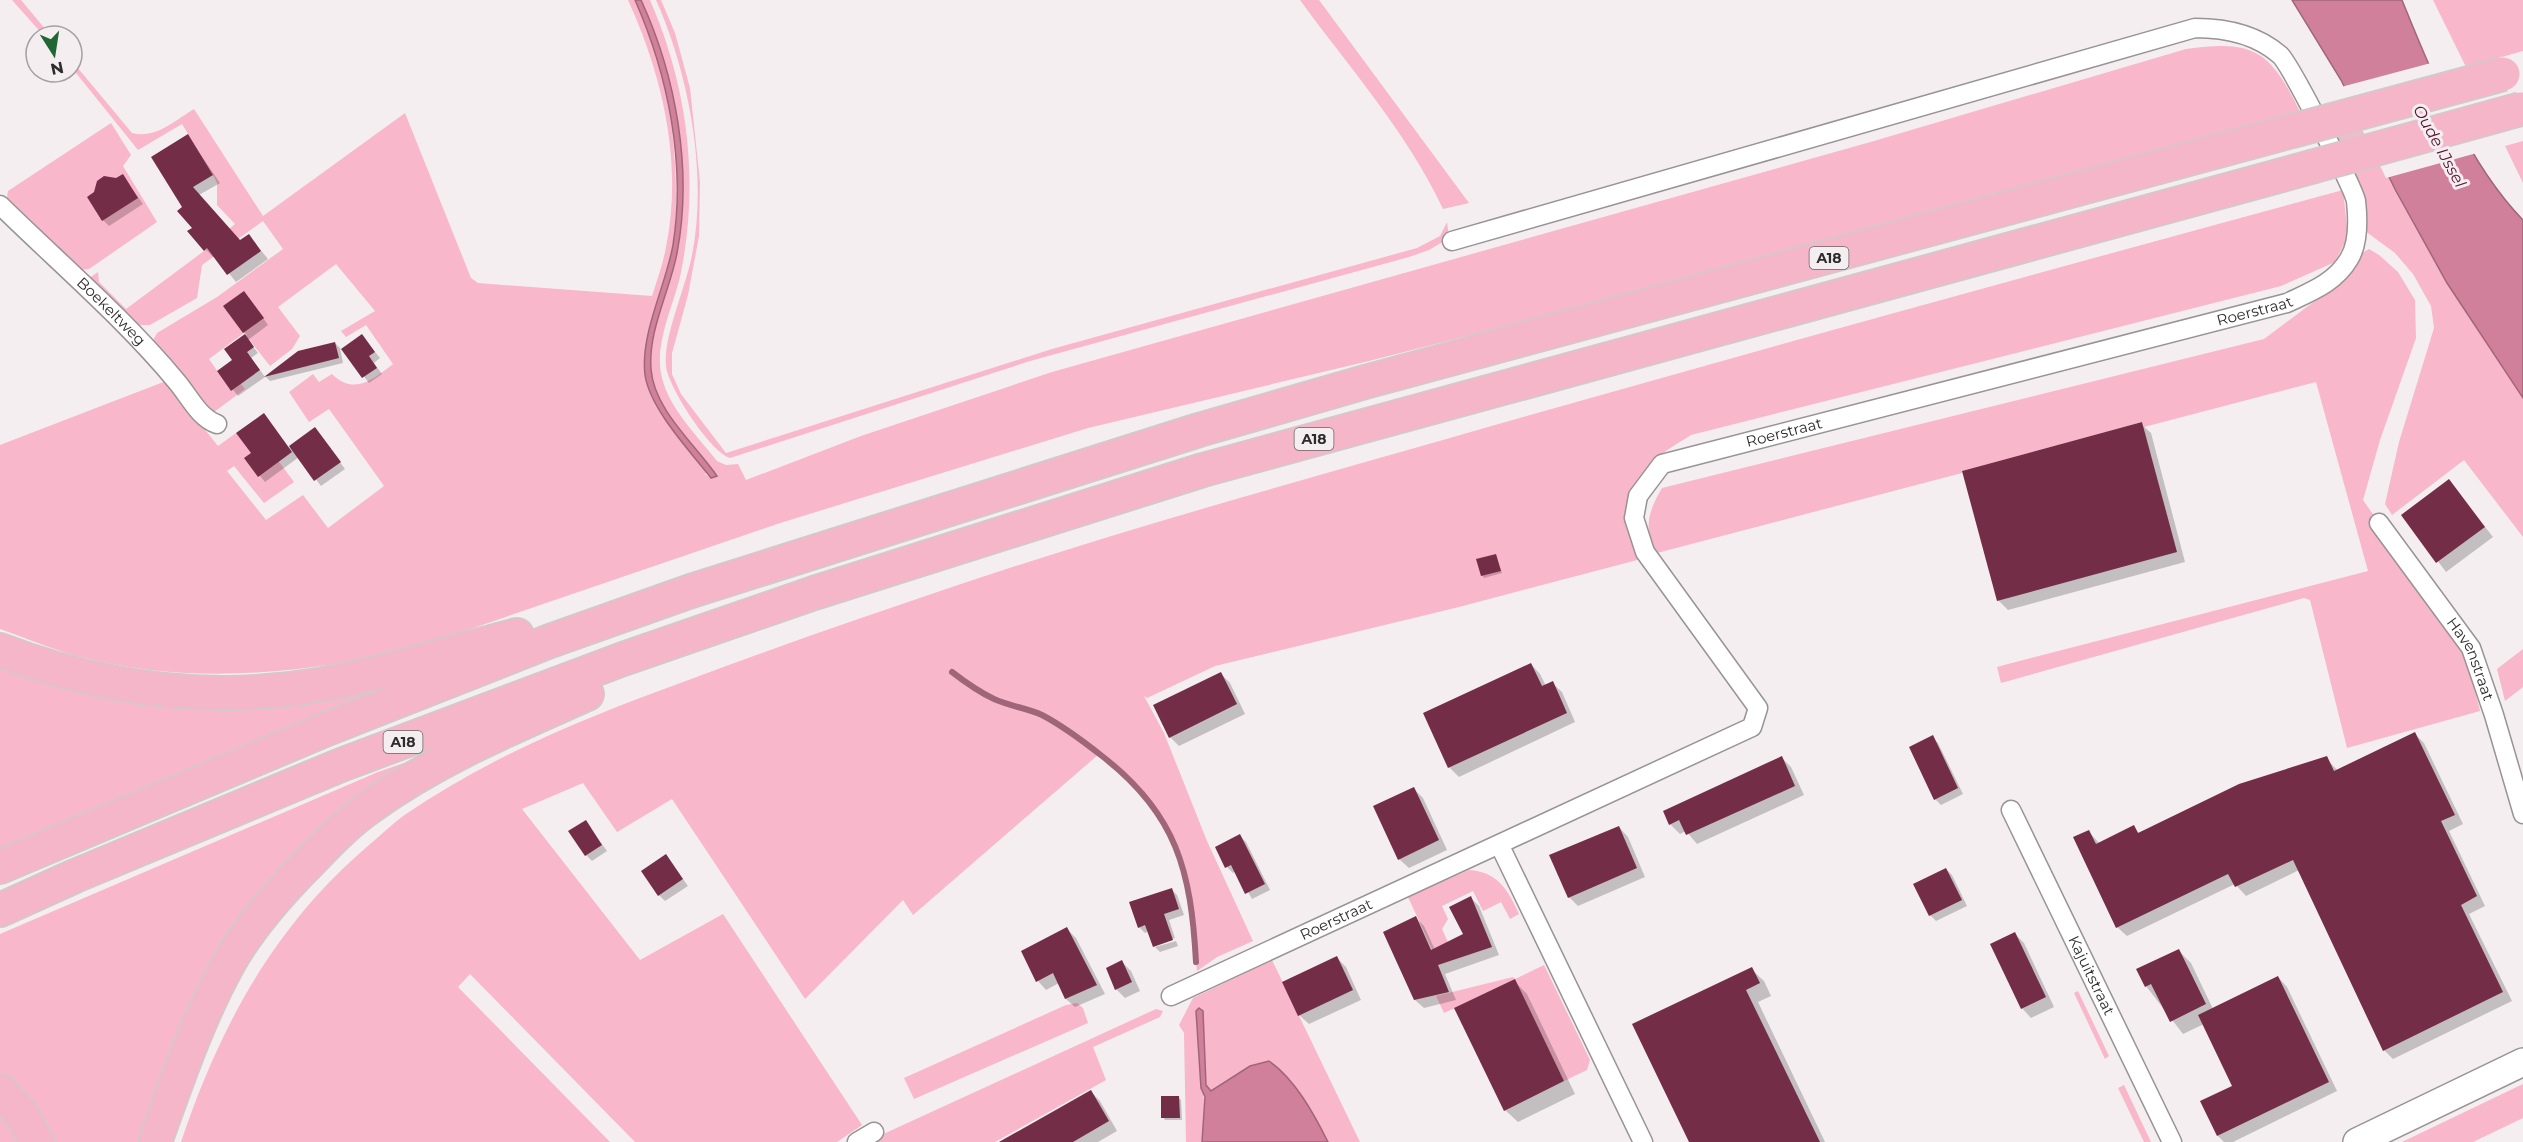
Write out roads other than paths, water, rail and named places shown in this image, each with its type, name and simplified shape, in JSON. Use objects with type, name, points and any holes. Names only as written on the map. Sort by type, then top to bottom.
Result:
[{"type":"highway","name":"A18","points":[[0,867],[327,729],[550,641],[691,591],[1199,430],[1321,394],[2513,71]]},
{"type":"highway","name":"A18","points":[[0,910],[75,876],[341,765],[623,659],[814,593],[1203,470],[2522,108]]},
{"type":"highway","name":"A18","points":[[0,650],[82,677],[132,687],[226,693],[275,691],[363,675],[691,591]]},
{"type":"highway","name":"A18","points":[[155,1142],[177,1080],[230,961],[258,919],[282,890],[368,808],[419,775],[472,746],[814,593]]},
{"type":"highway","points":[[0,1091],[22,1115],[37,1142]]},
{"type":"street","name":"Roerstraat","points":[[1172,996],[1500,846],[1752,727],[1758,708],[1642,544],[1634,518],[1638,496],[1662,464],[2287,303],[2334,279],[2349,258],[2357,237],[2355,199],[2302,89],[2283,57],[2266,44],[2243,33],[2217,28],[2195,28],[1452,241]]},
{"type":"street","name":"Boekeltweg","points":[[0,206],[137,338],[176,381],[204,417],[217,424]]},
{"type":"street","name":"Havenstraat","points":[[2379,523],[2470,648],[2494,715],[2523,814]]},
{"type":"street","name":"Kajuitstraat","points":[[2011,810],[2172,1142]]},
{"type":"street","points":[[1500,846],[1643,1142]]},
{"type":"street","points":[[2357,1142],[2523,1062]]},
{"type":"street","points":[[857,1142],[874,1132]]},
{"type":"water","points":[[635,0],[641,0],[664,60],[678,124],[682,157],[683,189],[677,253],[656,325],[651,369],[659,399],[677,426],[717,476],[711,478],[682,443],[654,402],[645,375],[646,343],[673,245],[677,183],[675,151],[665,89],[657,58]]},
{"type":"water","name":"Oude IJssel","points":[[2292,0],[2402,0],[2439,87],[2468,144],[2503,197],[2523,220],[2523,398],[2447,283],[2396,191],[2341,80]]},
{"type":"water","points":[[1199,1008],[1203,1011],[1206,1085],[1211,1091],[1250,1066],[1269,1061],[1295,1087],[1328,1142],[1202,1142],[1205,1097],[1201,1088],[1196,1011]]},
{"type":"waterway","points":[[952,672],[988,696],[1042,715],[1065,729],[1102,756],[1148,800],[1163,823],[1184,872],[1194,929],[1196,962]]}]
